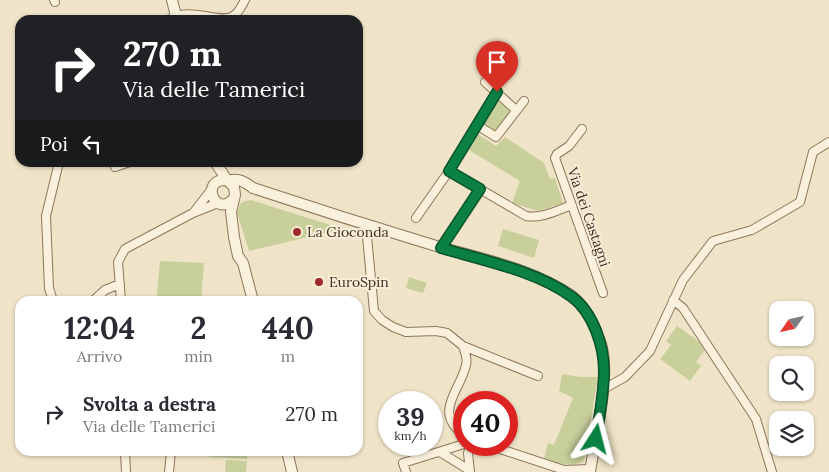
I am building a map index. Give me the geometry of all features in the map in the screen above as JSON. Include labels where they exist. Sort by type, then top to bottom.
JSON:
[{"type":"street","points":[[172,0],[174,15]]},
{"type":"street","points":[[236,15],[245,0]]},
{"type":"street","points":[[485,82],[516,110]]},
{"type":"street","points":[[416,218],[449,171],[497,92]]},
{"type":"street","points":[[477,125],[496,137],[524,101]]},
{"type":"street","name":"Via dei Castagni","points":[[582,129],[569,146],[557,154],[555,158],[603,293]]},
{"type":"street","points":[[602,390],[626,377],[650,351],[683,280],[713,241],[752,230],[800,202],[813,152],[829,142]]},
{"type":"street","points":[[51,296],[49,288],[46,216],[58,167]]},
{"type":"street","points":[[214,167],[212,196],[219,203],[234,237]]},
{"type":"street","points":[[217,167],[227,181],[234,187],[231,212],[234,237],[238,256],[243,263],[252,296]]},
{"type":"street","points":[[449,171],[520,214],[531,218],[572,204]]},
{"type":"street","points":[[194,213],[219,181],[236,179],[253,188],[366,226],[532,275],[573,297],[590,317],[601,346],[604,371],[590,470],[565,471],[518,455]]},
{"type":"street","points":[[121,296],[118,262],[125,249],[194,213],[219,203],[227,203],[242,190],[253,188]]},
{"type":"street","points":[[441,248],[480,189]]},
{"type":"street","points":[[366,226],[374,311],[382,320],[406,332],[436,331],[447,333],[463,346],[538,376]]},
{"type":"street","points":[[238,256],[236,259],[247,296]]},
{"type":"street","points":[[99,296],[105,290],[120,284]]},
{"type":"street","points":[[673,300],[683,308],[756,419],[772,472]]},
{"type":"street","points":[[455,391],[466,365],[463,346]]},
{"type":"street","points":[[453,394],[449,412],[453,425]]},
{"type":"street","points":[[443,454],[469,471]]},
{"type":"street","points":[[125,456],[126,472]]},
{"type":"street","points":[[169,472],[171,456]]},
{"type":"street","points":[[288,456],[292,472]]},
{"type":"street","points":[[292,456],[296,472]]},
{"type":"street","points":[[406,472],[403,463],[427,456]]},
{"type":"street","points":[[468,456],[469,471]]},
{"type":"green space","points":[[496,98],[513,111],[495,134],[480,124]]},
{"type":"green space","points":[[478,134],[496,146],[505,137],[544,163],[550,179],[555,178],[563,203],[538,211],[512,203],[520,181],[469,150]]},
{"type":"green space","points":[[251,200],[343,229],[249,251],[237,213],[240,204]]},
{"type":"green space","points":[[503,229],[539,240],[534,258],[498,246]]},
{"type":"green space","points":[[160,261],[204,263],[201,296],[157,296]]},
{"type":"green space","points":[[409,277],[427,283],[423,293],[406,288]]},
{"type":"green space","points":[[677,326],[707,347],[696,362],[701,366],[690,381],[660,359],[671,345],[666,341]]},
{"type":"green space","points":[[562,374],[598,377],[583,462],[568,465],[544,458],[548,443],[554,445],[573,398],[559,391]]},
{"type":"green space","points":[[209,456],[247,456],[247,459]]},
{"type":"green space","points":[[226,460],[247,461],[246,472],[225,472]]},
{"type":"place","name":"La Gioconda","points":[[297,232]]},
{"type":"place","name":"EuroSpin","points":[[319,282]]},
{"type":"route","points":[[497,92],[449,171],[480,189],[441,248],[532,275],[573,297],[590,317],[601,346],[604,371],[596,439]]}]
